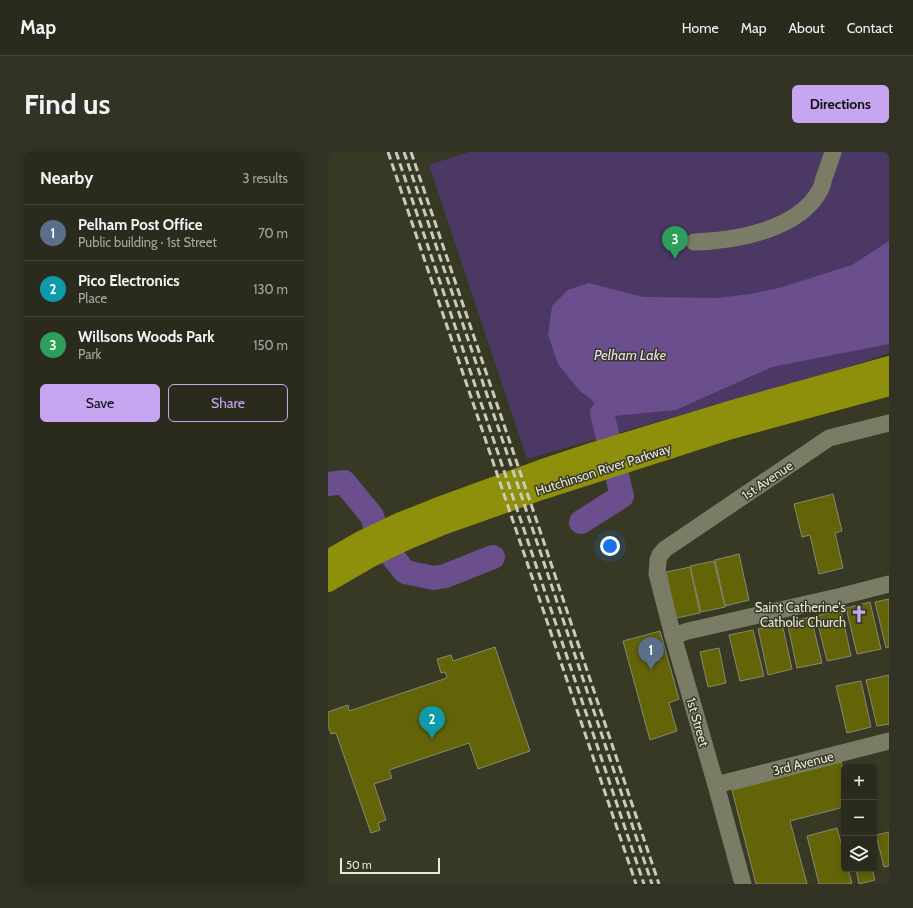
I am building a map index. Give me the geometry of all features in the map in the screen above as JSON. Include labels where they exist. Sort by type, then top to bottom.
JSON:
[{"type":"highway","name":"Hutchinson River Parkway","points":[[639,449],[736,410],[889,367]]},
{"type":"highway","name":"Hutchinson River Parkway","points":[[328,561],[351,557],[404,531],[440,525],[489,507],[593,463],[639,449],[728,429],[889,384]]},
{"type":"highway","name":"Hutchinson River Parkway","points":[[328,580],[351,557]]},
{"type":"street","points":[[694,242],[714,242],[747,236],[774,227],[791,219],[810,205],[820,190],[833,152]]},
{"type":"street","name":"1st Avenue","points":[[658,560],[665,549],[829,438],[889,423]]},
{"type":"street","name":"1st Street","points":[[658,560],[657,574],[673,636],[743,884]]},
{"type":"street","points":[[673,636],[688,631],[889,584]]},
{"type":"street","name":"3rd Avenue","points":[[716,785],[889,741]]},
{"type":"shaded area","points":[[469,152],[889,152],[889,353],[851,366],[527,459],[429,165]]},
{"type":"water","name":"Pelham Lake","points":[[889,241],[889,344],[772,367],[676,410],[614,416],[602,413],[590,398],[582,393],[558,364],[548,335],[552,306],[568,290],[589,283],[643,297],[717,298],[750,294],[779,288],[852,265]]},
{"type":"building","points":[[833,494],[842,531],[835,533],[843,568],[819,574],[810,535],[802,537],[794,504]]},
{"type":"building","points":[[739,554],[749,600],[725,606],[715,560]]},
{"type":"building","points":[[714,561],[725,607],[701,612],[690,566]]},
{"type":"building","points":[[690,567],[700,613],[676,618],[666,572]]},
{"type":"building","points":[[889,599],[889,647],[886,648],[875,602]]},
{"type":"building","points":[[870,602],[881,649],[857,654],[846,608]]},
{"type":"building","points":[[841,610],[851,656],[827,661],[816,616]]},
{"type":"building","points":[[811,617],[822,663],[797,668],[787,622]]},
{"type":"building","points":[[782,623],[792,669],[768,675],[758,629]]},
{"type":"building","points":[[753,630],[764,676],[740,681],[729,635]]},
{"type":"building","points":[[660,631],[679,699],[669,703],[677,731],[650,740],[623,641]]},
{"type":"building","points":[[495,647],[530,751],[478,769],[469,743],[389,770],[392,778],[374,784],[386,820],[378,823],[380,830],[371,833],[336,733],[331,734],[328,726],[328,712],[348,705],[349,711],[447,678],[445,672],[441,673],[437,659],[451,655],[453,661]]},
{"type":"building","points":[[719,648],[726,683],[708,687],[700,652]]},
{"type":"building","points":[[889,675],[889,724],[877,726],[866,680]]},
{"type":"building","points":[[861,681],[871,727],[847,733],[836,686]]},
{"type":"building","points":[[841,762],[841,808],[790,821],[807,884],[756,884],[732,790]]},
{"type":"building","points":[[837,828],[841,843],[841,872],[849,872],[852,883],[819,884],[807,836]]},
{"type":"building","points":[[889,832],[889,866],[884,867],[877,835]]},
{"type":"building","points":[[857,872],[873,872],[875,880],[859,884]]},
{"type":"waterway","points":[[581,522],[622,496],[602,413]]},
{"type":"waterway","points":[[328,484],[344,482],[372,516],[380,541],[405,572],[434,578],[445,576],[493,557]]},
{"type":"railway","points":[[388,152],[636,884]]},
{"type":"railway","points":[[396,152],[644,884]]},
{"type":"railway","points":[[404,152],[652,884]]},
{"type":"railway","points":[[411,152],[659,884]]},
{"type":"place","name":"Willsons Woods Park","points":[[675,259]]},
{"type":"place","name":"Saint Catherine's Catholic Church","points":[[859,614]]},
{"type":"place","name":"Pelham Post Office","points":[[651,670]]},
{"type":"place","name":"Pico Electronics","points":[[432,739]]}]
